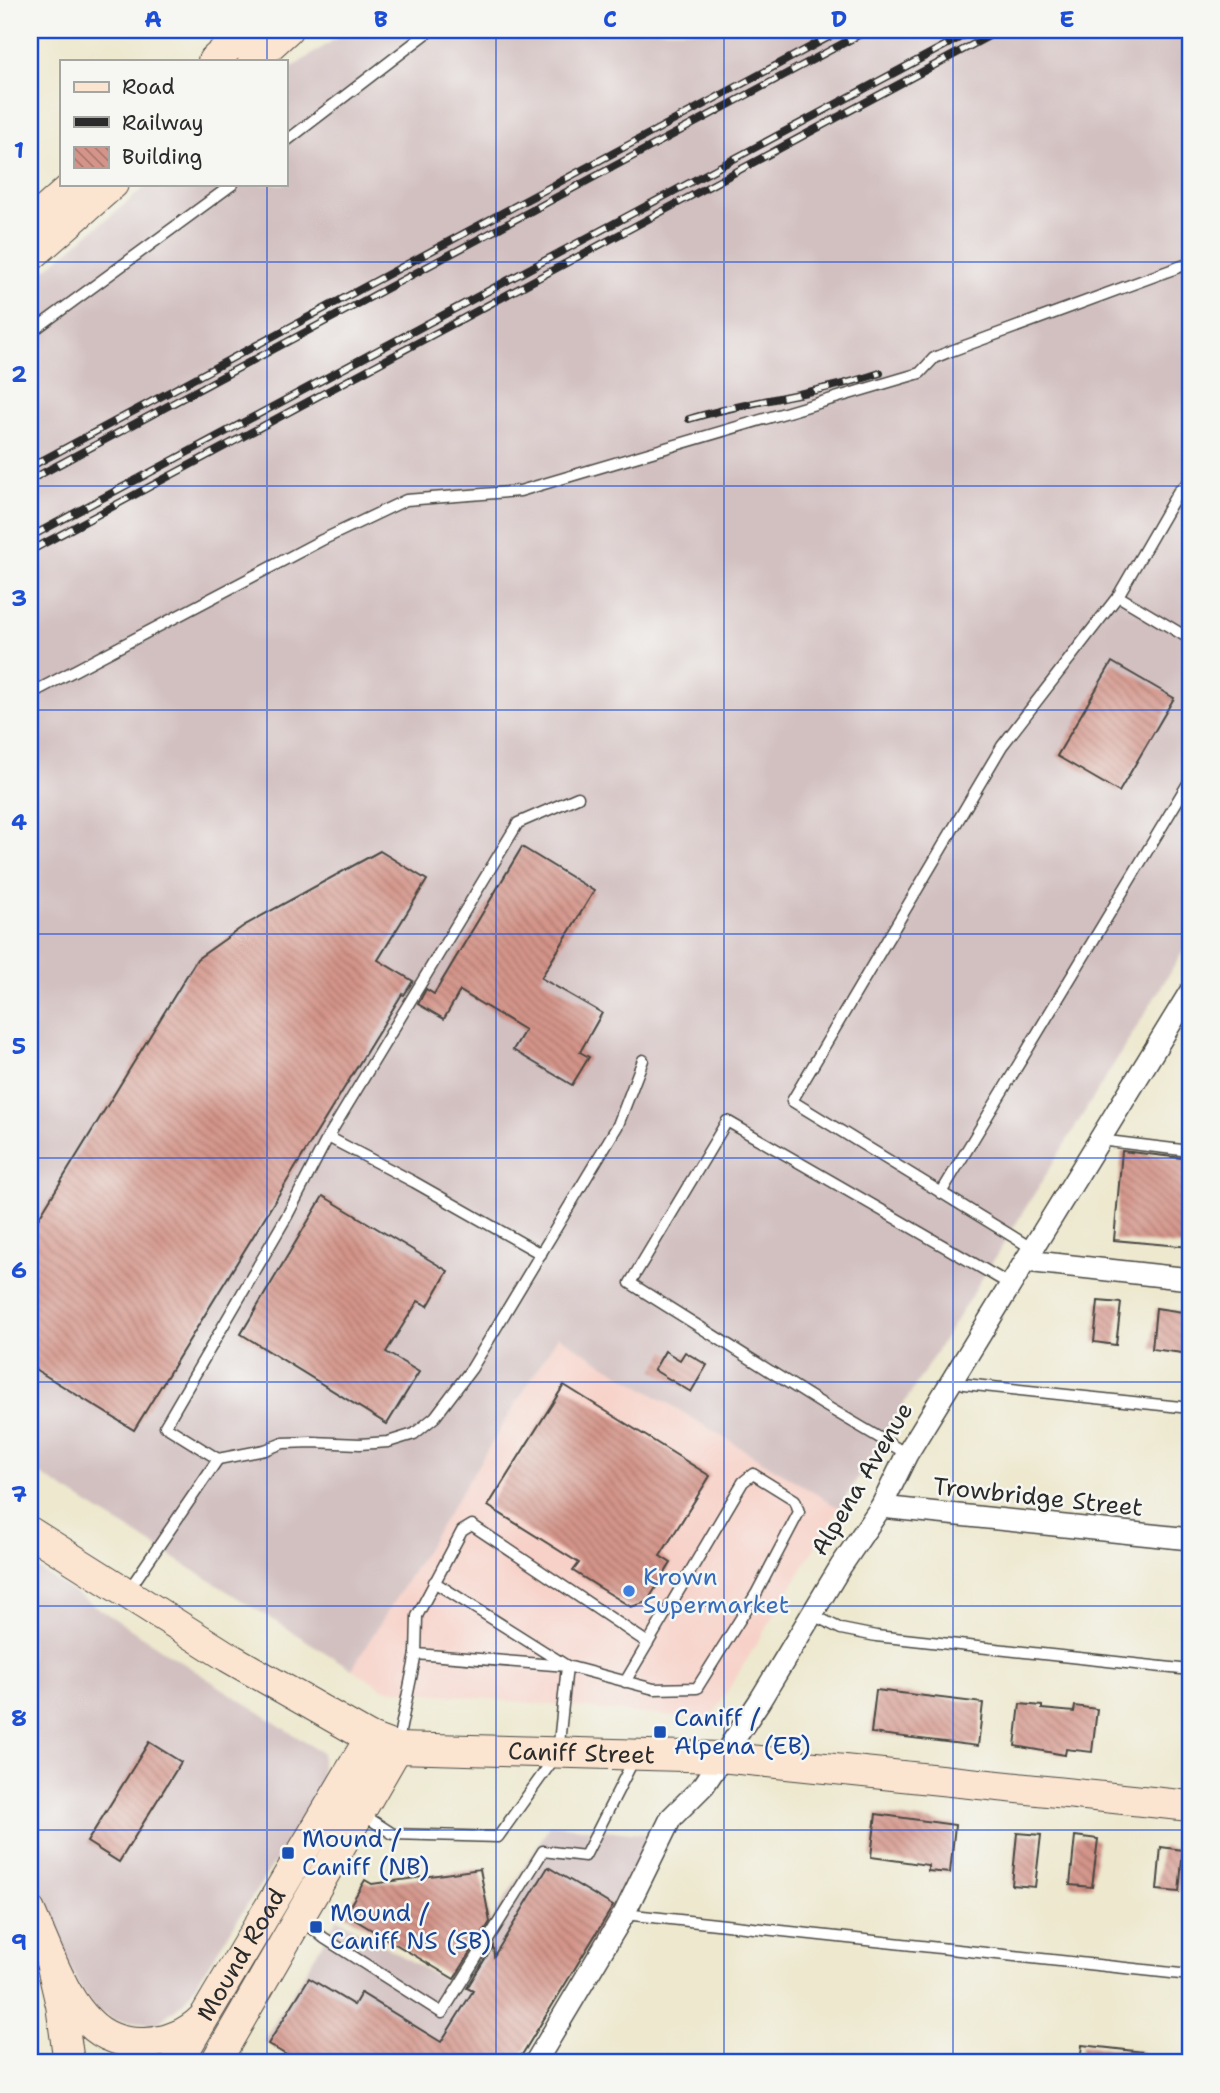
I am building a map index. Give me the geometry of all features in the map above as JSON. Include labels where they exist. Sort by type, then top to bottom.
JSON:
[{"type":"street","points":[[214,60],[248,30]]},
{"type":"street","points":[[254,60],[287,30]]},
{"type":"street","points":[[30,224],[73,186]]},
{"type":"street","points":[[30,257],[111,186]]},
{"type":"street","name":"Alpena Avenue","points":[[535,2063],[624,1914],[671,1818],[704,1784],[759,1702],[841,1566],[881,1507],[907,1454],[1099,1140],[1182,1020],[1190,992]]},
{"type":"street","points":[[1030,1255],[1190,1279]]},
{"type":"street","name":"Trowbridge Street","points":[[881,1507],[1190,1539]]},
{"type":"street","name":"Caniff Street","points":[[30,1532],[228,1657],[370,1738],[397,1748],[720,1757],[1190,1805]]},
{"type":"street","name":"Mound Road","points":[[177,2063],[370,1738]]},
{"type":"street","name":"Mound Road","points":[[215,2063],[397,1748]]},
{"type":"street","points":[[30,1911],[64,1987],[89,2022],[99,2030],[119,2039],[145,2043],[170,2039],[194,2027],[209,2012]]},
{"type":"street","points":[[50,1958],[61,2006],[69,2063]]},
{"type":"lane","points":[[287,140],[431,30]]},
{"type":"lane","points":[[30,333],[230,186]]},
{"type":"lane","points":[[30,694],[322,540],[406,500],[520,491],[920,373],[934,358],[951,351],[1190,262]]},
{"type":"lane","points":[[1030,1255],[941,1193],[792,1101],[1002,746],[1118,596],[1178,492],[1190,481]]},
{"type":"lane","points":[[1118,596],[1190,639]]},
{"type":"lane","points":[[941,1193],[1190,780]]},
{"type":"lane","points":[[578,797],[518,823],[328,1137],[287,1216],[165,1426],[218,1459],[265,1450],[283,1443],[360,1444],[388,1442],[414,1434],[435,1417],[472,1368],[618,1125],[643,1060]]},
{"type":"lane","points":[[907,1454],[630,1283],[700,1164],[727,1121],[1011,1285]]},
{"type":"lane","points":[[328,1137],[541,1254]]},
{"type":"lane","points":[[1099,1140],[1190,1151]]},
{"type":"lane","points":[[954,1378],[964,1384],[1190,1408]]},
{"type":"lane","points":[[127,1593],[218,1459]]},
{"type":"lane","points":[[416,1654],[566,1666],[625,1682],[654,1689],[697,1688],[756,1594],[793,1524],[799,1512],[795,1500],[753,1474],[743,1482],[625,1682]]},
{"type":"lane","points":[[397,1748],[416,1654],[417,1616],[462,1531],[472,1525],[648,1643]]},
{"type":"lane","points":[[434,1583],[566,1666]]},
{"type":"lane","points":[[813,1615],[841,1629],[876,1636],[1190,1670]]},
{"type":"lane","points":[[360,1812],[393,1834],[498,1838],[558,1753],[566,1666]]},
{"type":"lane","points":[[299,1917],[324,1938],[442,2013],[543,1851],[584,1856],[636,1755]]},
{"type":"lane","points":[[624,1914],[1190,1975]]},
{"type":"shaded area","points":[[349,30],[1190,30],[1190,940],[839,1508],[558,1336],[352,1669],[30,1468],[30,282],[147,186],[287,186],[287,71]]},
{"type":"shaded area","points":[[558,1336],[839,1508],[710,1720],[385,1689],[352,1669]]},
{"type":"shaded area","points":[[30,1564],[322,1753],[321,1790],[185,2001],[155,2025],[113,2020],[94,2008],[77,1983],[30,1866]]},
{"type":"shaded area","points":[[550,1825],[653,1835],[516,2063],[300,2063],[264,2041],[337,1918],[452,1985]]},
{"type":"building","points":[[1112,662],[1174,698],[1119,792],[1057,756]]},
{"type":"building","points":[[522,847],[594,891],[541,978],[602,1013],[580,1052],[589,1057],[572,1085],[513,1050],[525,1030],[460,991],[444,1019],[418,1004],[426,989],[434,994]]},
{"type":"building","points":[[380,851],[427,880],[378,960],[413,981],[404,995],[402,994],[134,1430],[30,1366],[30,1232],[197,959],[245,925]]},
{"type":"building","points":[[1122,1151],[1190,1159],[1190,1247],[1114,1240]]},
{"type":"building","points":[[323,1196],[448,1271],[428,1306],[418,1301],[386,1352],[419,1372],[387,1424],[241,1334]]},
{"type":"building","points":[[1098,1301],[1121,1303],[1116,1345],[1094,1342]]},
{"type":"building","points":[[1156,1308],[1190,1313],[1190,1354],[1152,1349]]},
{"type":"building","points":[[665,1351],[680,1360],[685,1352],[707,1365],[691,1392],[654,1370]]},
{"type":"building","points":[[564,1385],[710,1476],[660,1556],[671,1563],[647,1602],[631,1607],[573,1571],[579,1563],[488,1506]]},
{"type":"building","points":[[876,1690],[983,1703],[978,1746],[871,1733]]},
{"type":"building","points":[[1020,1704],[1074,1712],[1075,1706],[1097,1709],[1092,1752],[1066,1749],[1065,1755],[1015,1746]]},
{"type":"building","points":[[149,1742],[181,1762],[119,1862],[87,1842]]},
{"type":"building","points":[[876,1814],[955,1825],[950,1873],[928,1871],[928,1865],[871,1857]]},
{"type":"building","points":[[1017,1833],[1041,1835],[1035,1887],[1012,1885]]},
{"type":"building","points":[[1075,1836],[1098,1839],[1092,1887],[1070,1885]]},
{"type":"building","points":[[1161,1847],[1183,1850],[1179,1892],[1157,1890]]},
{"type":"building","points":[[548,1867],[613,1906],[517,2063],[300,2063],[268,2044],[309,1978],[354,2005],[361,1993],[441,2042],[473,1991],[467,1988],[493,1946],[494,1956]]},
{"type":"building","points":[[480,1869],[490,1922],[454,1979],[345,1914],[365,1880],[372,1884]]},
{"type":"building","points":[[1082,2045],[1143,2052],[1142,2063],[1080,2063]]},
{"type":"railway","points":[[30,467],[842,30]]},
{"type":"railway","points":[[30,480],[868,30]]},
{"type":"railway","points":[[30,537],[974,30]]},
{"type":"railway","points":[[30,551],[1000,30]]},
{"type":"railway","points":[[689,419],[880,373]]},
{"type":"place","name":"Krown Supermarket","points":[[629,1591]]},
{"type":"place","name":"Caniff / Alpena (EB)","points":[[660,1732]]},
{"type":"place","name":"Mound / Caniff (NB)","points":[[288,1853]]},
{"type":"place","name":"Mound / Caniff NS (SB)","points":[[316,1927]]}]
